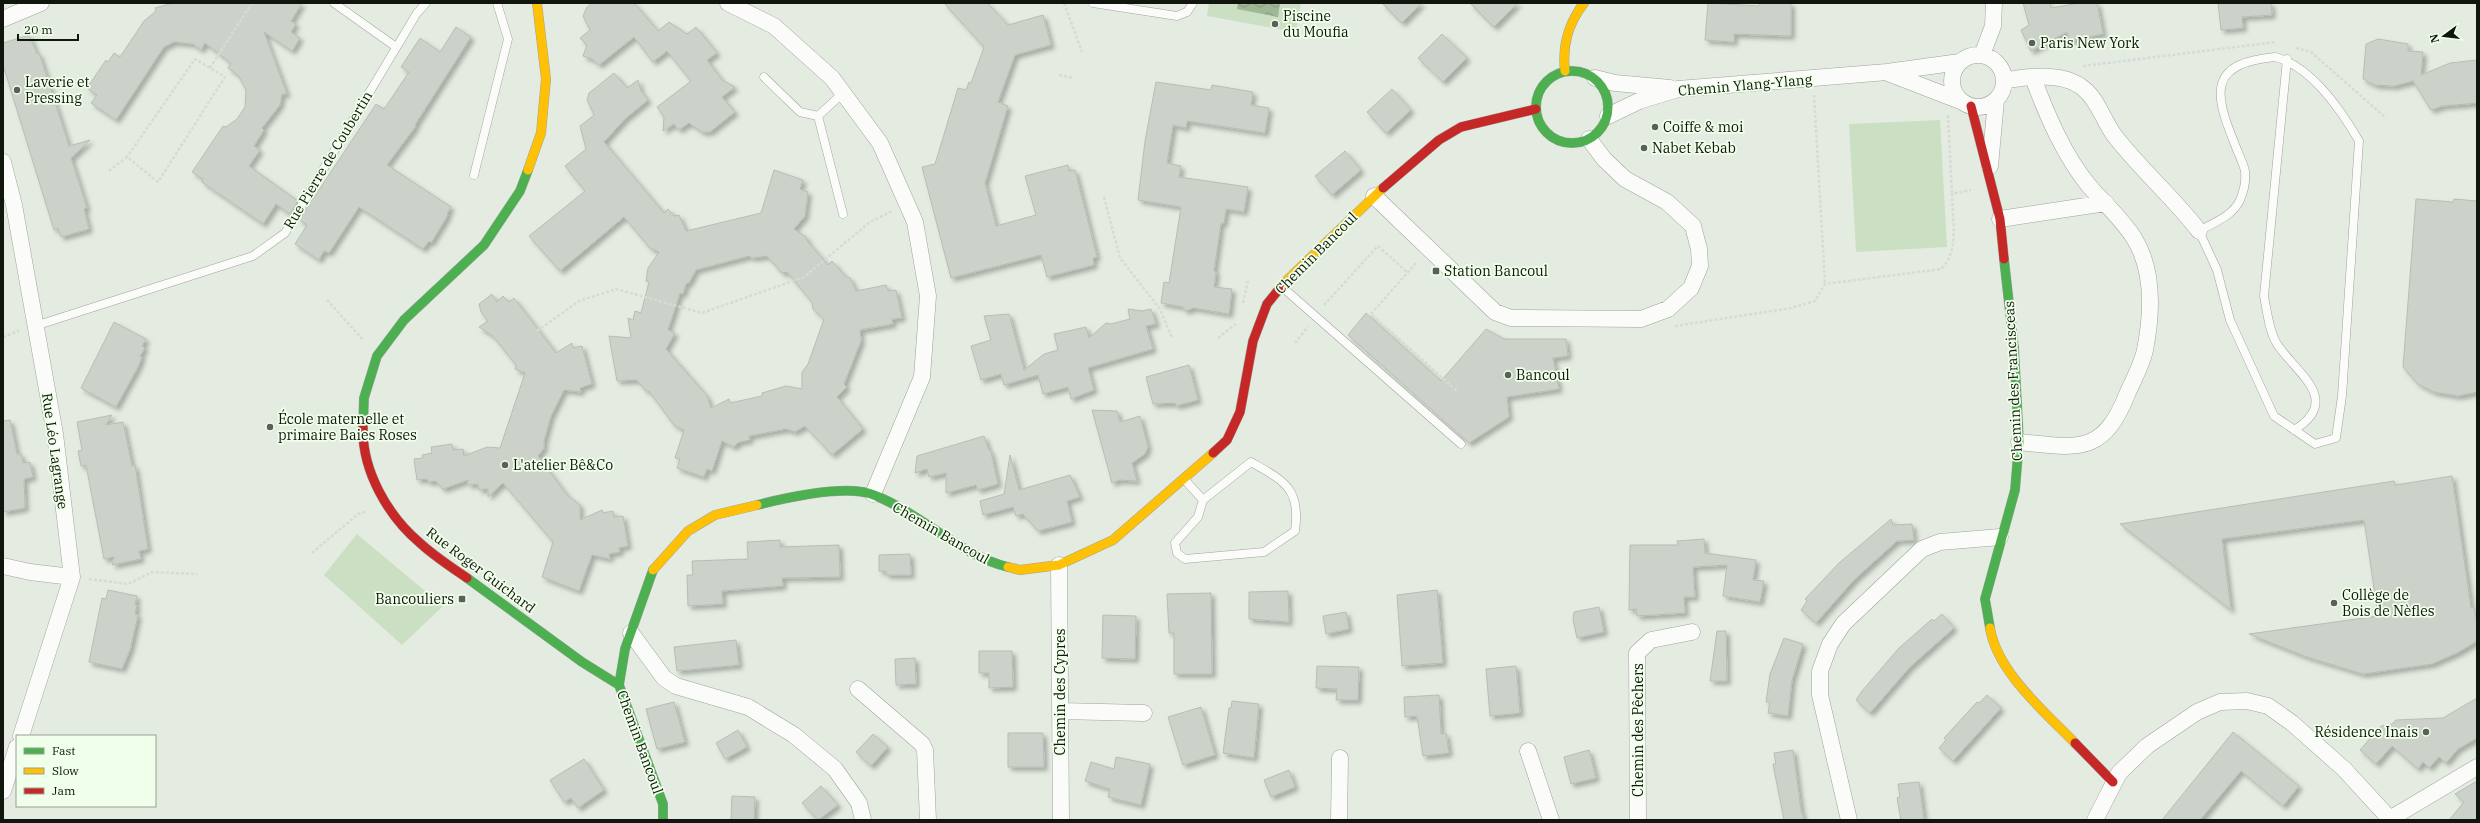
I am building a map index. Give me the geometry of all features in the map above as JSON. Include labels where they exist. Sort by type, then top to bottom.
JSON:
[{"type":"main road","name":"Rue Roger Guichard","points":[[537,3],[546,79],[541,132],[520,191],[484,245],[404,320],[378,356],[364,398],[363,436],[372,475],[386,505],[419,543],[570,653],[619,685]]},
{"type":"main road","points":[[1565,71],[1563,55],[1566,34],[1575,14],[1584,3]]},
{"type":"main road","points":[[1565,71],[1586,73],[1595,78],[1607,95],[1608,116],[1597,133],[1589,139],[1569,143],[1551,136],[1538,120],[1536,109],[1537,99],[1544,85],[1555,74],[1565,71]]},
{"type":"main road","name":"Chemin des Francisceas","points":[[1967,104],[1989,172],[2000,219],[2014,348],[2019,442],[2015,490],[2000,537],[1985,599],[1991,634],[2003,663],[2044,712],[2113,782]]},
{"type":"main road","name":"Chemin Bancoul","points":[[663,820],[663,804],[645,760],[619,685],[625,649],[653,570],[688,531],[715,515],[781,499],[838,491],[873,494],[904,510],[987,562],[1020,570],[1059,565],[1113,540],[1227,440],[1240,412],[1253,341],[1267,304],[1281,286],[1423,151],[1461,128],[1536,109]]},
{"type":"street","points":[[3,19],[41,3]]},
{"type":"street","points":[[728,3],[774,26],[832,78],[880,143],[915,222],[928,296],[922,377],[873,494]]},
{"type":"street","points":[[1982,55],[1993,26],[1994,3]]},
{"type":"street","points":[[1971,55],[1982,55],[1994,60],[2001,69],[2004,81],[2002,91],[1996,100],[1984,106],[1967,104],[1955,93],[1952,81],[1955,70],[1960,62],[1971,55]]},
{"type":"street","name":"Chemin Ylang-Ylang","points":[[1608,116],[1638,101],[1678,89],[1887,72],[1960,62]]},
{"type":"street","name":"Chemin Ylang-Ylang","points":[[1887,72],[1967,104]]},
{"type":"street","points":[[1595,78],[1615,83],[1678,89]]},
{"type":"street","points":[[2004,81],[2033,78],[2063,78],[2084,88],[2095,102],[2114,134],[2199,231]]},
{"type":"street","points":[[2019,442],[2068,447],[2087,445],[2102,434],[2120,414],[2145,351],[2149,310],[2149,276],[2135,238],[2106,203],[2090,187],[2065,150],[2046,114],[2033,78]]},
{"type":"street","name":"Chemin des Francisceas","points":[[1989,172],[1996,100]]},
{"type":"street","points":[[1374,196],[1495,312],[1511,318],[1641,319],[1668,308],[1691,288],[1700,266],[1699,249],[1693,226],[1667,202],[1625,178],[1604,159],[1589,139]]},
{"type":"street","name":"Rue Léo Lagrange","points":[[3,162],[14,205],[55,434],[72,577],[21,735]]},
{"type":"street","points":[[2000,219],[2106,203]]},
{"type":"street","points":[[1849,820],[1820,695],[1820,670],[1830,644],[1843,624],[1922,549],[1940,542],[2000,537]]},
{"type":"street","name":"Chemin des Cypres","points":[[1059,565],[1061,820]]},
{"type":"street","points":[[3,566],[30,572],[72,577]]},
{"type":"street","name":"Chemin des Pêchers","points":[[1638,820],[1637,653],[1651,640],[1692,632]]},
{"type":"street","points":[[631,633],[664,678],[676,686],[748,706],[771,720],[809,748],[835,769],[849,786],[859,803],[863,820]]},
{"type":"street","points":[[858,689],[922,744],[925,750],[928,820]]},
{"type":"street","points":[[2095,820],[2119,772],[2147,746],[2197,712],[2220,702],[2247,701],[2268,706],[2292,723],[2344,769],[2388,819],[2477,767]]},
{"type":"street","points":[[1060,711],[1144,713]]},
{"type":"street","points":[[3,790],[16,750]]},
{"type":"street","points":[[1528,751],[1551,820]]},
{"type":"street","points":[[1340,758],[1340,820]]},
{"type":"lane","points":[[334,3],[396,46]]},
{"type":"lane","name":"Rue Pierre de Coubertin","points":[[35,326],[253,256],[272,244],[284,233],[396,46],[417,13],[426,3]]},
{"type":"lane","points":[[474,175],[508,39],[496,3]]},
{"type":"lane","points":[[1093,3],[1177,16],[1187,12],[1193,3]]},
{"type":"lane","points":[[2275,56],[2287,60],[2324,90],[2342,113],[2359,141],[2342,396],[2336,438],[2315,444],[2274,416],[2230,320],[2217,270],[2199,231],[2232,211],[2245,187],[2245,170],[2222,112],[2220,94],[2223,79],[2238,65],[2256,58],[2275,56]]},
{"type":"lane","points":[[2287,60],[2264,296],[2269,320],[2277,343],[2300,369],[2315,392],[2315,408],[2308,422],[2294,430]]},
{"type":"lane","points":[[764,77],[800,112],[818,116]]},
{"type":"lane","points":[[818,116],[843,93]]},
{"type":"lane","points":[[818,116],[843,214]]},
{"type":"lane","points":[[1281,286],[1460,444]]},
{"type":"lane","points":[[1251,462],[1282,480],[1292,494],[1297,515],[1295,531],[1264,552],[1185,559],[1177,553],[1175,543],[1198,517],[1203,500],[1251,462]]},
{"type":"lane","points":[[1183,479],[1203,500]]},
{"type":"path","points":[[210,68],[252,3]]},
{"type":"path","points":[[1064,3],[1082,52]]},
{"type":"path","points":[[2080,66],[2274,41],[2281,43]]},
{"type":"path","points":[[2289,45],[2311,52],[2386,118]]},
{"type":"path","points":[[109,171],[127,157],[195,59],[225,77],[158,182],[127,157]]},
{"type":"path","points":[[1059,75],[1074,78]]},
{"type":"path","points":[[1813,79],[1825,284]]},
{"type":"path","points":[[1947,96],[1952,194]]},
{"type":"path","points":[[1104,198],[1120,258],[1160,309],[1172,338]]},
{"type":"path","points":[[537,331],[579,301],[616,290],[702,313],[804,277],[870,222]]},
{"type":"path","points":[[1295,343],[1378,246],[1407,272]]},
{"type":"path","points":[[1242,308],[1248,281]]},
{"type":"path","points":[[327,300],[378,356]]},
{"type":"path","points":[[1218,338],[1239,321]]},
{"type":"path","points":[[312,553],[358,514],[386,505]]},
{"type":"path","points":[[72,577],[128,584],[152,572],[197,574]]},
{"type":"shaded area","name":"Piscine du Moufia","points":[[1209,3],[1301,3],[1296,32],[1207,16]]},
{"type":"shaded area","points":[[1940,120],[1947,247],[1856,252],[1849,124]]},
{"type":"shaded area","points":[[357,534],[443,606],[402,645],[324,575]]},
{"type":"water","points":[[1238,3],[1280,3],[1278,17],[1237,9]]},
{"type":"building","points":[[173,3],[302,3],[291,21],[296,24],[291,32],[300,38],[292,51],[264,32],[287,94],[282,94],[280,105],[262,128],[264,130],[254,146],[260,150],[249,166],[298,201],[290,214],[276,204],[263,224],[202,182],[203,179],[192,172],[223,126],[226,127],[237,119],[245,107],[246,90],[238,75],[228,68],[231,63],[205,43],[201,50],[193,44],[174,42],[164,47],[116,120],[91,103],[97,95],[87,88],[106,60],[108,62],[114,53],[120,57],[144,21],[156,11],[155,8]]},
{"type":"building","points":[[592,3],[634,3],[658,31],[669,22],[687,34],[696,27],[717,53],[707,60],[722,80],[735,87],[722,97],[735,112],[710,132],[702,132],[689,123],[679,130],[674,124],[663,131],[664,117],[657,107],[691,81],[667,51],[653,62],[634,37],[599,65],[592,59],[583,56],[587,45],[580,38],[590,30],[583,16],[587,7]]},
{"type":"building","points":[[944,3],[987,3],[1008,25],[1043,15],[1051,45],[1015,55],[998,102],[1008,106],[985,183],[996,226],[1036,215],[1025,176],[1068,165],[1069,171],[1075,170],[1097,257],[1093,258],[1094,265],[1047,277],[1041,255],[951,278],[922,167],[935,164],[958,88],[966,90],[969,82],[971,83],[984,47]]},
{"type":"building","points":[[1382,3],[1422,3],[1402,23]]},
{"type":"building","points":[[1470,3],[1518,3],[1494,27]]},
{"type":"building","points":[[1708,3],[1759,6],[1759,3],[1791,3],[1791,36],[1734,34],[1734,42],[1705,40]]},
{"type":"building","points":[[2023,3],[2050,3],[2051,8],[2079,3],[2097,3],[2103,34],[2069,41],[2067,32],[2031,51],[2021,30],[2029,25]]},
{"type":"building","points":[[2218,3],[2271,3],[2272,15],[2242,17],[2243,28],[2221,30]]},
{"type":"building","points":[[456,27],[471,37],[415,125],[416,126],[387,165],[451,207],[447,214],[448,215],[431,243],[429,241],[423,249],[359,207],[329,253],[324,251],[319,260],[295,244],[307,225],[299,220],[376,104],[384,109],[409,72],[401,67],[420,38],[440,52]]},
{"type":"building","points":[[1442,34],[1467,58],[1443,82],[1418,58]]},
{"type":"building","points":[[29,35],[37,54],[39,53],[69,146],[90,140],[71,158],[87,208],[84,209],[89,229],[61,237],[58,228],[54,230],[3,65],[3,43]]},
{"type":"building","points":[[2378,39],[2408,44],[2408,51],[2423,52],[2421,75],[2450,63],[2477,60],[2477,103],[2442,106],[2431,110],[2413,81],[2394,86],[2375,85],[2363,79],[2366,44]]},
{"type":"building","points":[[614,73],[627,88],[638,80],[641,91],[648,100],[625,119],[604,142],[664,213],[668,209],[674,216],[679,215],[686,231],[761,213],[774,170],[803,180],[800,189],[808,192],[805,216],[794,229],[806,237],[808,242],[828,265],[832,261],[845,276],[850,278],[856,291],[886,285],[888,291],[896,290],[902,318],[892,319],[893,324],[860,330],[861,341],[844,384],[847,387],[837,397],[863,429],[832,455],[805,426],[795,432],[786,429],[749,436],[750,440],[739,442],[734,447],[722,441],[712,471],[707,469],[704,477],[677,468],[680,459],[675,458],[684,430],[674,425],[649,391],[646,391],[637,380],[617,381],[609,336],[631,338],[628,318],[633,320],[635,311],[641,313],[649,282],[646,281],[648,268],[659,252],[650,248],[624,217],[560,271],[529,236],[585,191],[565,166],[586,149],[580,126],[594,115],[587,100],[589,93]],"holes":[[[749,256],[752,258],[767,256],[782,273],[787,272],[812,302],[813,309],[824,319],[808,364],[802,372],[802,389],[786,386],[762,393],[762,396],[730,403],[729,399],[711,408],[707,396],[666,349],[675,333],[668,330],[680,293],[683,294],[686,284],[689,283],[696,270]]]},
{"type":"building","points":[[1156,82],[1211,90],[1212,85],[1253,92],[1251,105],[1269,108],[1265,133],[1187,121],[1186,128],[1173,125],[1167,163],[1181,166],[1179,177],[1248,187],[1244,212],[1226,209],[1224,223],[1221,223],[1214,271],[1216,272],[1214,287],[1232,289],[1229,314],[1194,308],[1185,311],[1183,307],[1161,303],[1164,282],[1169,283],[1181,207],[1138,200],[1145,141]]},
{"type":"building","points":[[1392,89],[1411,110],[1386,133],[1367,112]]},
{"type":"building","points":[[1345,151],[1361,170],[1332,195],[1315,176]]},
{"type":"building","points":[[2416,199],[2453,202],[2454,199],[2477,201],[2477,392],[2458,396],[2434,392],[2418,384],[2403,367]]},
{"type":"building","points":[[492,294],[497,302],[503,296],[509,302],[514,298],[556,353],[572,343],[573,348],[582,346],[592,384],[580,388],[581,392],[564,390],[551,416],[544,441],[544,448],[538,456],[567,495],[580,505],[580,520],[602,510],[603,513],[613,511],[614,517],[623,516],[628,546],[619,548],[620,552],[609,554],[610,559],[592,555],[579,591],[542,577],[553,542],[503,483],[488,497],[488,489],[479,490],[478,484],[468,485],[468,480],[443,489],[436,481],[428,482],[427,479],[417,480],[414,459],[423,458],[422,455],[432,453],[431,447],[452,444],[453,450],[463,449],[464,456],[487,447],[500,448],[525,373],[515,369],[516,365],[493,336],[479,327],[488,321],[481,312],[479,304]]},
{"type":"building","points":[[1128,309],[1142,311],[1151,309],[1156,324],[1146,326],[1153,349],[1088,368],[1094,390],[1071,399],[1068,387],[1043,394],[1038,375],[1004,385],[1001,374],[981,380],[971,346],[991,340],[984,316],[1009,314],[1024,370],[1044,354],[1058,350],[1054,334],[1086,327],[1089,338],[1106,323],[1111,324],[1130,319]]},
{"type":"building","name":"Bancoul","points":[[1366,313],[1441,381],[1486,329],[1504,339],[1566,339],[1568,356],[1553,358],[1559,389],[1507,397],[1509,417],[1469,443],[1348,335]]},
{"type":"building","points":[[114,322],[146,339],[142,346],[145,348],[140,356],[142,357],[138,367],[116,407],[81,388]]},
{"type":"building","points":[[1189,365],[1198,400],[1176,406],[1175,403],[1153,404],[1146,377]]},
{"type":"building","points":[[1092,410],[1117,411],[1120,422],[1140,416],[1148,447],[1145,454],[1132,463],[1137,481],[1119,480],[1112,483]]},
{"type":"building","points":[[112,415],[106,425],[123,422],[132,466],[135,465],[148,549],[139,551],[141,559],[112,565],[114,557],[104,559],[86,465],[81,466],[78,451],[82,450],[77,422]]},
{"type":"building","points":[[10,420],[17,454],[21,454],[23,463],[30,462],[33,477],[24,479],[25,508],[3,512],[3,421]]},
{"type":"building","points":[[984,436],[991,452],[998,484],[978,490],[976,485],[946,493],[946,473],[929,477],[927,469],[915,473],[917,456]]},
{"type":"building","points":[[1010,455],[1019,490],[1070,475],[1080,497],[1067,501],[1072,522],[1038,531],[1023,514],[1016,516],[1013,507],[983,515],[980,501],[1004,494]]},
{"type":"building","points":[[2452,476],[2471,608],[2474,607],[2477,624],[2477,641],[2459,652],[2432,664],[2363,674],[2307,657],[2249,634],[2378,616],[2364,520],[2222,539],[2231,610],[2120,524],[2394,481],[2395,485]]},
{"type":"building","points":[[1891,519],[1893,525],[1912,524],[1914,540],[1897,541],[1854,580],[1816,623],[1801,610],[1807,601],[1805,599],[1839,563]]},
{"type":"building","points":[[1704,539],[1705,553],[1756,560],[1753,580],[1764,581],[1760,602],[1723,596],[1727,565],[1693,567],[1695,597],[1684,597],[1685,613],[1637,616],[1636,609],[1629,610],[1630,545],[1678,545],[1677,541]]},
{"type":"building","points":[[780,540],[780,547],[839,545],[840,577],[782,578],[783,586],[722,591],[723,604],[688,606],[687,575],[693,575],[692,561],[748,559],[747,542]]},
{"type":"building","points":[[910,554],[911,575],[886,575],[886,571],[879,571],[879,555]]},
{"type":"building","points":[[108,590],[137,596],[135,614],[138,615],[130,650],[122,669],[89,662],[102,598],[106,599]]},
{"type":"building","points":[[1437,590],[1443,663],[1402,666],[1397,595]]},
{"type":"building","points":[[1288,591],[1289,622],[1249,619],[1249,592]]},
{"type":"building","points":[[1211,593],[1212,674],[1174,674],[1174,633],[1169,633],[1167,594]]},
{"type":"building","points":[[1599,607],[1604,632],[1577,638],[1573,619],[1574,612]]},
{"type":"building","points":[[1346,612],[1349,629],[1326,634],[1323,616]]},
{"type":"building","points":[[1942,614],[1954,628],[1910,667],[1870,713],[1856,700],[1862,691],[1899,648],[1932,619],[1934,621]]},
{"type":"building","points":[[1103,615],[1136,616],[1135,659],[1102,658]]},
{"type":"building","points":[[1717,631],[1726,631],[1727,681],[1710,681]]},
{"type":"building","points":[[1784,638],[1803,644],[1792,680],[1788,716],[1768,713],[1770,702],[1766,702],[1770,674]]},
{"type":"building","points":[[736,640],[739,665],[677,671],[674,647]]},
{"type":"building","points":[[979,651],[1012,651],[1013,687],[989,688],[989,673],[979,673]]},
{"type":"building","points":[[915,658],[916,684],[896,685],[895,659]]},
{"type":"building","points":[[1317,666],[1359,667],[1358,700],[1336,700],[1337,689],[1316,688]]},
{"type":"building","points":[[1516,666],[1520,713],[1490,716],[1486,669]]},
{"type":"building","points":[[1439,695],[1441,734],[1446,733],[1449,753],[1423,756],[1417,716],[1405,717],[1404,697]]},
{"type":"building","points":[[1987,695],[2001,708],[1953,761],[1939,748],[1946,740],[1944,738],[1977,702],[1979,703]]},
{"type":"building","name":"Résidence Inais","points":[[2477,698],[2477,738],[2458,749],[2446,763],[2439,757],[2429,768],[2423,762],[2418,769],[2392,746],[2376,764],[2360,750],[2381,726],[2392,724],[2396,720],[2443,718]]},
{"type":"building","points":[[1232,701],[1259,704],[1254,758],[1223,753],[1229,708],[1231,708]]},
{"type":"building","points":[[674,702],[685,742],[657,749],[646,709]]},
{"type":"building","points":[[1201,707],[1215,755],[1183,765],[1168,717]]},
{"type":"building","points":[[738,730],[747,747],[725,759],[716,743]]},
{"type":"building","points":[[2233,732],[2299,786],[2283,806],[2241,771],[2200,820],[2162,820]]},
{"type":"building","points":[[1008,733],[1043,733],[1044,767],[1008,767]]},
{"type":"building","points":[[873,734],[888,747],[871,766],[856,752]]},
{"type":"building","points":[[1589,750],[1596,778],[1571,784],[1564,757]]},
{"type":"building","points":[[1793,750],[1801,810],[1804,820],[1784,820],[1773,764],[1776,764],[1774,753]]},
{"type":"building","points":[[1116,757],[1150,764],[1141,805],[1108,797],[1110,789],[1085,781],[1091,762],[1114,769]]},
{"type":"building","points":[[584,759],[604,790],[578,808],[571,798],[564,802],[550,780]]},
{"type":"building","points":[[1289,770],[1295,787],[1271,797],[1264,780]]},
{"type":"building","points":[[2477,781],[2477,820],[2449,820],[2464,802],[2455,794]]},
{"type":"building","points":[[1919,782],[1924,820],[1901,820],[1897,798],[1900,797],[1898,784]]},
{"type":"building","points":[[821,786],[838,805],[818,820],[802,803]]},
{"type":"building","points":[[732,796],[755,797],[754,820],[731,820]]},
{"type":"traffic: fast","points":[[1572,71],[1586,74],[1598,81],[1605,93],[1608,107],[1605,121],[1598,133],[1586,140],[1572,143],[1558,140],[1546,133],[1539,121],[1536,107],[1539,93],[1546,81],[1558,74],[1572,71]]},
{"type":"traffic: fast","points":[[363,428],[364,398],[377,356],[404,320],[484,245],[520,191],[528,170]]},
{"type":"traffic: fast","points":[[1990,628],[1985,599],[2015,490],[2019,442],[2014,348],[2004,259]]},
{"type":"traffic: fast","points":[[757,505],[832,491],[862,492],[874,495],[892,503],[973,553],[1008,567]]},
{"type":"traffic: fast","points":[[653,570],[625,649],[619,685],[663,804],[663,820]]},
{"type":"traffic: fast","points":[[467,578],[582,662],[619,685]]},
{"type":"traffic: slow","points":[[528,170],[541,133],[546,79],[537,3]]},
{"type":"traffic: slow","points":[[1565,71],[1564,52],[1567,35],[1578,11],[1584,3]]},
{"type":"traffic: slow","points":[[1284,283],[1383,188]]},
{"type":"traffic: slow","points":[[1008,567],[1020,570],[1059,565],[1113,540],[1213,453]]},
{"type":"traffic: slow","points":[[653,570],[688,531],[715,515],[757,505]]},
{"type":"traffic: slow","points":[[1990,628],[1994,644],[2012,676],[2037,705],[2075,743]]},
{"type":"traffic: jam","points":[[1971,106],[2000,219],[2004,259]]},
{"type":"traffic: jam","points":[[1383,188],[1439,140],[1461,127],[1536,109]]},
{"type":"traffic: jam","points":[[1213,453],[1227,440],[1240,412],[1253,341],[1267,304],[1284,283]]},
{"type":"traffic: jam","points":[[363,428],[364,444],[372,476],[379,492],[397,520],[420,543],[467,578]]},
{"type":"traffic: jam","points":[[2075,743],[2113,782]]},
{"type":"place","name":"Piscine du Moufia","points":[[1275,24]]},
{"type":"place","name":"Paris New York","points":[[2032,43]]},
{"type":"place","name":"Laverie et Pressing","points":[[17,90]]},
{"type":"place","name":"Coiffe & moi","points":[[1655,127]]},
{"type":"place","name":"Nabet Kebab","points":[[1644,148]]},
{"type":"place","name":"Station Bancoul","points":[[1436,271]]},
{"type":"place","name":"Bancoul","points":[[1508,375]]},
{"type":"place","name":"École maternelle et primaire Baies Roses","points":[[270,427]]},
{"type":"place","name":"L'atelier Bê&Co","points":[[505,465]]},
{"type":"place","name":"Bancouliers","points":[[462,599]]},
{"type":"place","name":"Collège de Bois de Nèfles","points":[[2334,603]]},
{"type":"place","name":"Résidence Inais","points":[[2426,732]]}]
